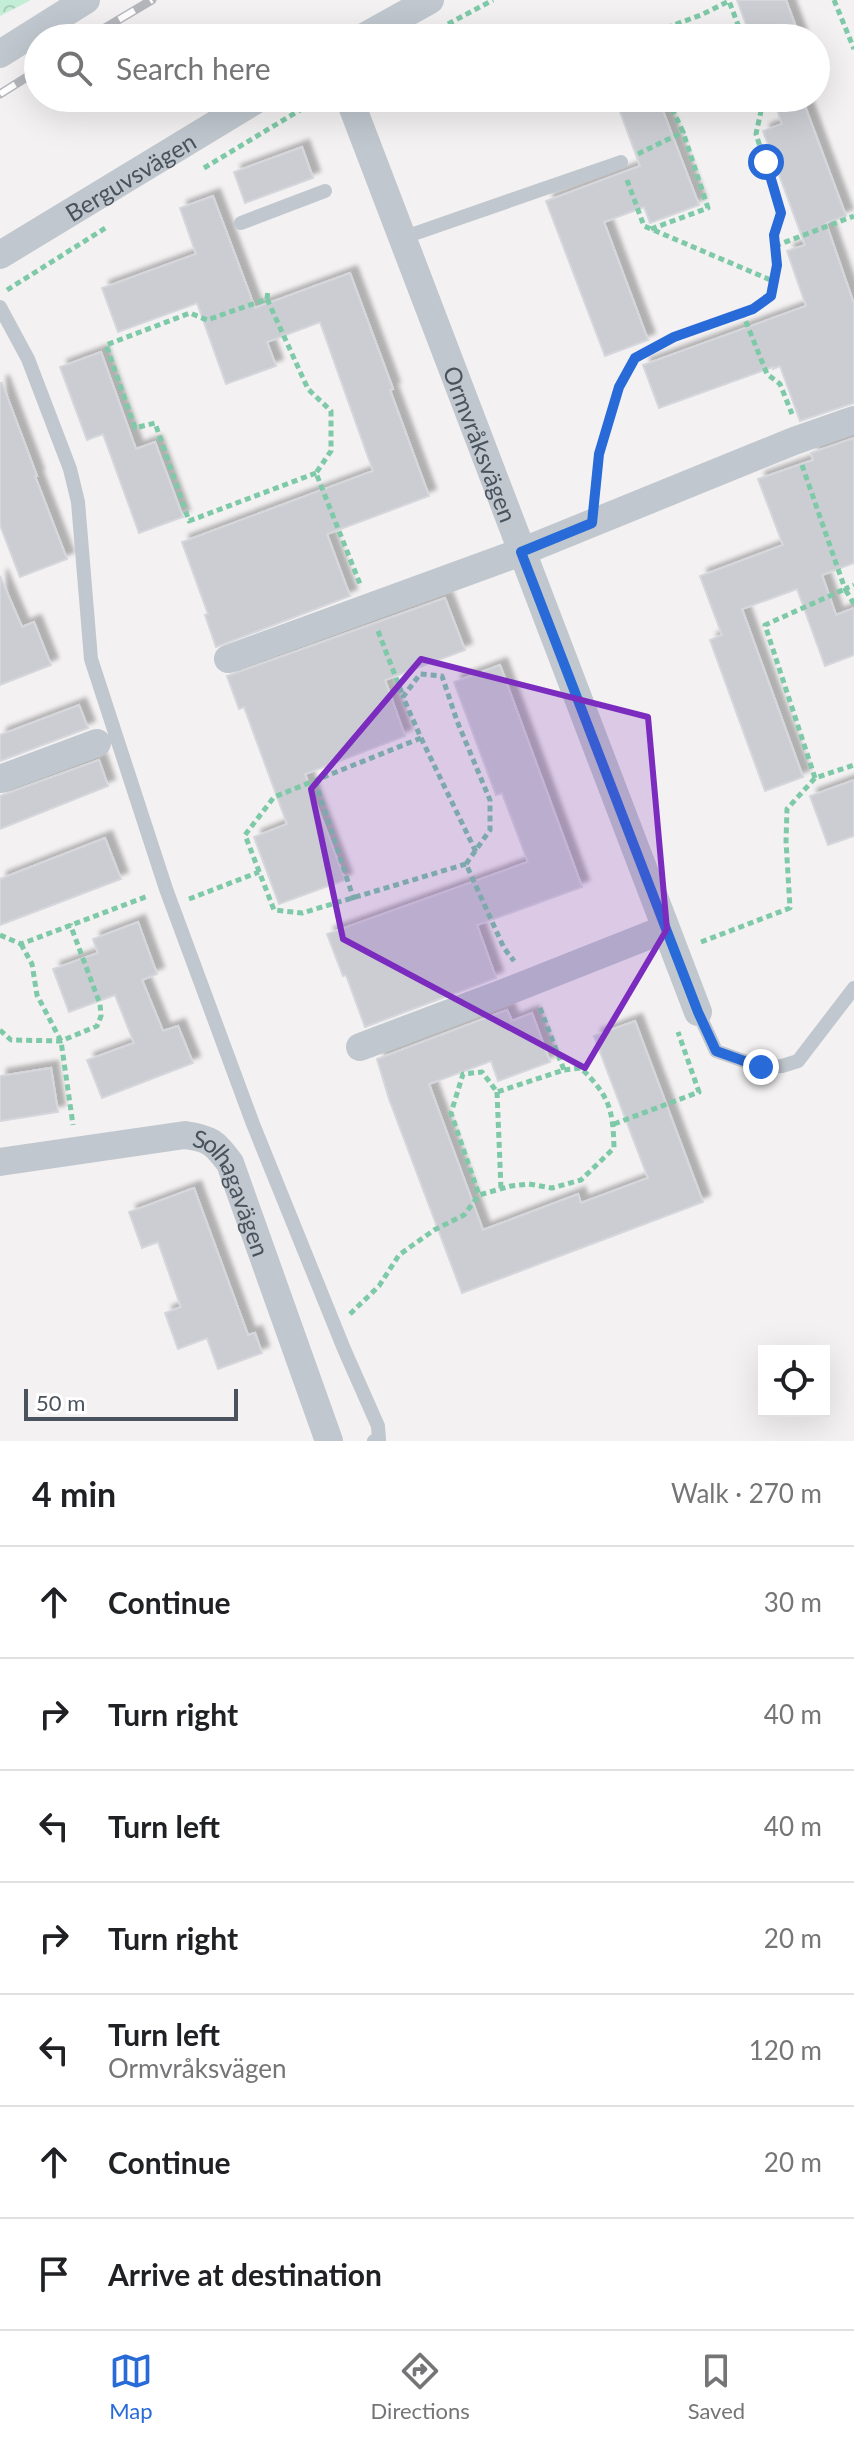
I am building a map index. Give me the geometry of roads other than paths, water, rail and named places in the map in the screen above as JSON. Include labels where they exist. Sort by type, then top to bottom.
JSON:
[{"type":"street","points":[[48,24],[86,0]]},
{"type":"street","points":[[387,24],[430,0]]},
{"type":"street","points":[[0,54],[24,39]]},
{"type":"street","name":"Berguvsvägen","points":[[0,255],[236,112]]},
{"type":"street","name":"Ormvråksvägen","points":[[354,112],[669,941],[686,1018]]},
{"type":"street","points":[[228,659],[521,552],[797,440],[854,420]]},
{"type":"street","points":[[0,779],[97,743]]},
{"type":"street","points":[[360,1047],[530,983],[669,941]]},
{"type":"street","name":"Solhagavägen","points":[[0,1162],[185,1135],[206,1138],[216,1144],[230,1163],[329,1441]]},
{"type":"lane","points":[[402,238],[621,162]]},
{"type":"lane","points":[[241,223],[325,191]]},
{"type":"lane","points":[[0,307],[28,359],[70,469],[78,502],[91,659],[166,889],[253,1124],[378,1426],[379,1439],[374,1441]]},
{"type":"lane","points":[[686,1018],[716,1051],[761,1067],[782,1066],[798,1061],[854,988]]},
{"type":"railway","points":[[112,24],[152,0]]},
{"type":"railway","points":[[0,94],[24,79]]}]
